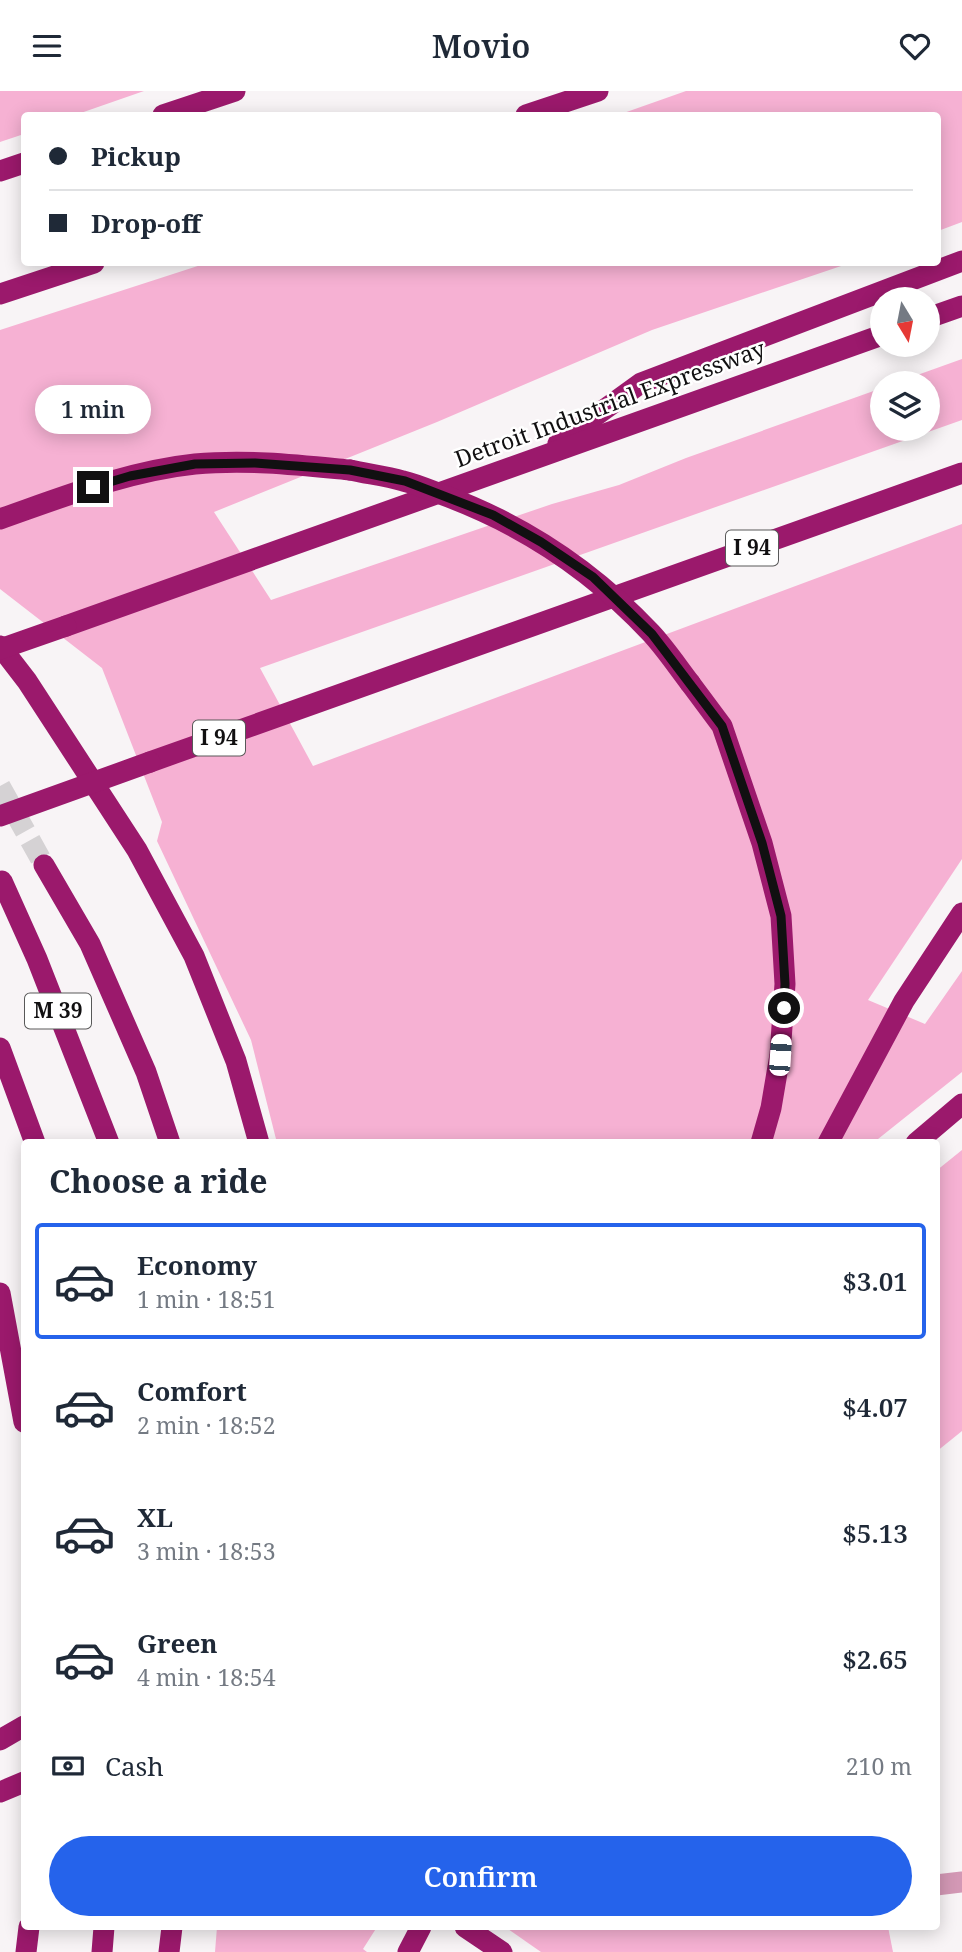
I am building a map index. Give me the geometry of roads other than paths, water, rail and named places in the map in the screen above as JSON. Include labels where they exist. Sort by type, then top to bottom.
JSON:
[{"type":"highway","points":[[172,112],[235,91]]},
{"type":"highway","points":[[535,112],[598,91]]},
{"type":"highway","points":[[0,171],[21,164]]},
{"type":"highway","points":[[535,459],[641,383],[962,261]]},
{"type":"highway","points":[[0,294],[85,266]]},
{"type":"highway","points":[[940,314],[962,306]]},
{"type":"highway","name":"Detroit Industrial Expressway","points":[[0,648],[870,339]]},
{"type":"highway","points":[[0,519],[130,476],[195,464],[255,463],[350,470],[405,481],[493,515],[541,542],[593,577],[652,634],[722,726],[762,843],[781,916],[785,984],[780,1055],[771,1108],[762,1139]]},
{"type":"highway","name":"I 94","points":[[0,816],[962,473]]},
{"type":"highway","points":[[0,648],[27,681],[136,850],[194,956],[236,1061],[258,1139]]},
{"type":"highway","points":[[0,821],[27,806]]},
{"type":"highway","points":[[44,865],[90,944],[146,1072],[169,1139]]},
{"type":"highway","name":"M 39","points":[[2,881],[57,1007],[107,1139]]},
{"type":"highway","points":[[830,1139],[904,1001],[962,913]]},
{"type":"highway","name":"M 39","points":[[0,1048],[34,1139]]},
{"type":"highway","points":[[921,1139],[962,1104]]},
{"type":"highway","points":[[0,1293],[21,1406]]},
{"type":"highway","points":[[0,1740],[21,1728]]},
{"type":"highway","points":[[0,1792],[21,1783]]},
{"type":"highway","points":[[26,1952],[29,1930]]},
{"type":"highway","points":[[102,1952],[104,1930]]},
{"type":"highway","points":[[169,1952],[172,1930]]},
{"type":"highway","points":[[408,1952],[419,1930]]},
{"type":"highway","points":[[469,1930],[502,1952]]},
{"type":"street","points":[[940,1885],[962,1882]]},
{"type":"tunnel","points":[[0,786],[44,865]]}]
